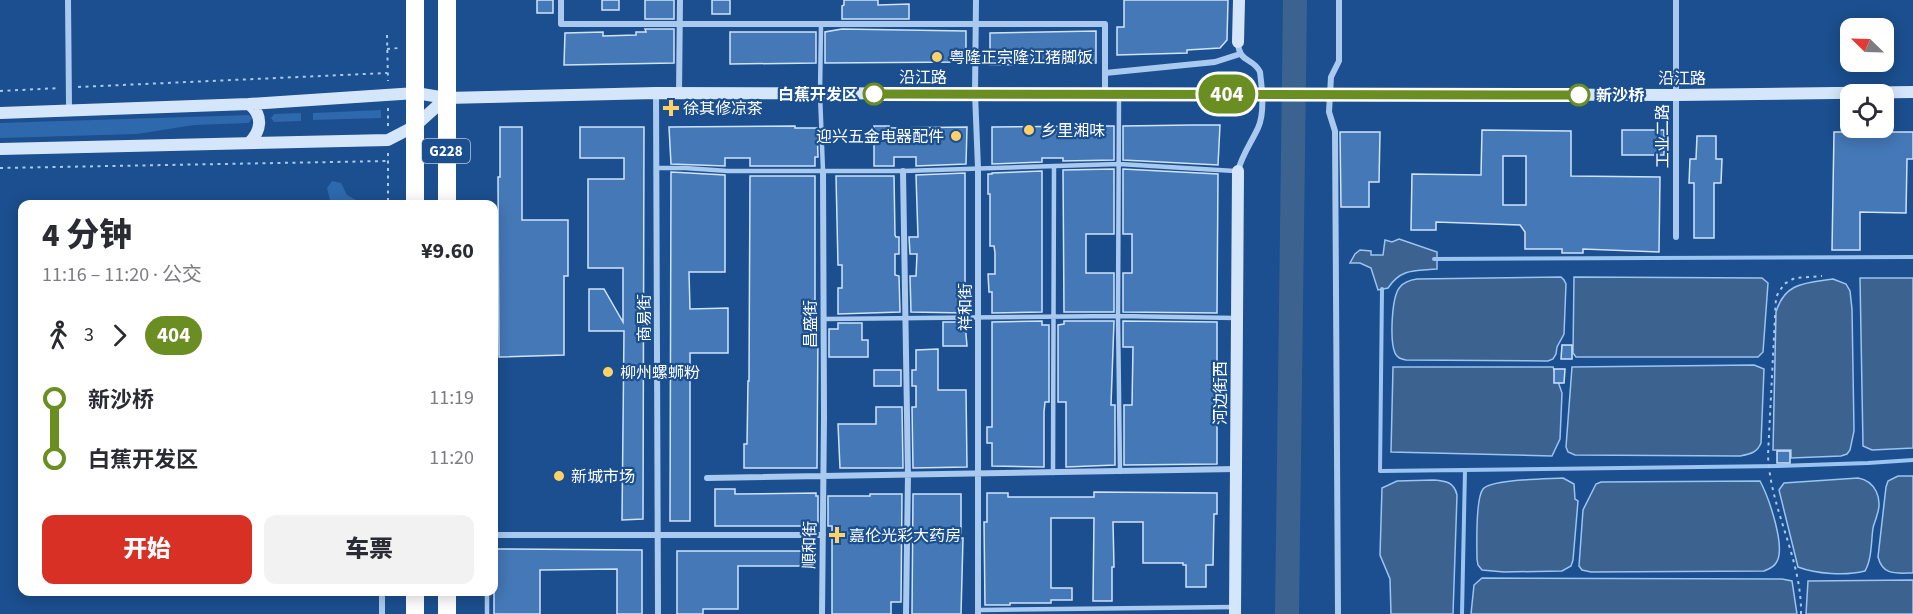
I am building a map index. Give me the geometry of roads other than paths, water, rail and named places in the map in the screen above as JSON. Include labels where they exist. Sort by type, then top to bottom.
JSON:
[{"type":"highway","name":"G228","points":[[415,0],[415,200]]},
{"type":"highway","name":"G228","points":[[447,0],[447,200]]},
{"type":"highway","points":[[416,596],[416,614]]},
{"type":"highway","points":[[447,596],[447,614]]},
{"type":"street","points":[[68,0],[69,104]]},
{"type":"street","points":[[561,0],[561,24],[1106,24],[1105,95]]},
{"type":"street","points":[[679,94],[680,0]]},
{"type":"street","name":"祥和街","points":[[976,0],[978,612]]},
{"type":"street","points":[[1238,171],[1261,116],[1260,72],[1258,67],[1243,58],[1239,48],[1239,0]]},
{"type":"street","points":[[1338,614],[1335,131],[1329,112],[1331,77],[1339,61],[1339,0]]},
{"type":"street","name":"工业二路","points":[[1676,0],[1676,237]]},
{"type":"street","points":[[1105,73],[1215,62],[1239,48]]},
{"type":"street","name":"沿江路","points":[[0,113],[249,105],[416,93],[446,98],[656,93],[1676,95],[1913,92]]},
{"type":"street","name":"商易街","points":[[656,93],[658,614]]},
{"type":"street","points":[[0,149],[388,140],[415,126],[446,98]]},
{"type":"street","points":[[249,105],[257,112],[260,124],[249,143]]},
{"type":"street","name":"昌盛街","points":[[823,171],[823,476]]},
{"type":"street","points":[[903,171],[908,475],[906,614]]},
{"type":"street","name":"河边街西","points":[[1235,610],[1238,171]]},
{"type":"street","points":[[707,478],[1236,469]]},
{"type":"street","name":"順和街","points":[[822,614],[823,476]]},
{"type":"street","points":[[498,535],[823,535]]},
{"type":"street","points":[[382,596],[382,614]]},
{"type":"lane","points":[[821,24],[820,94],[823,171]]},
{"type":"lane","points":[[1119,95],[1120,472]]},
{"type":"lane","points":[[657,168],[728,171],[903,171],[1119,164],[1238,171]]},
{"type":"lane","points":[[1053,473],[1054,166]]},
{"type":"lane","points":[[824,319],[1118,316],[1237,318]]},
{"type":"lane","points":[[487,596],[487,614]]},
{"type":"lane","points":[[978,612],[1235,610]]},
{"type":"waterway","points":[[1287,614],[1295,0]]},
{"type":"waterway","points":[[1434,259],[1913,257]]},
{"type":"waterway","points":[[1382,289],[1380,471],[1778,466],[1913,460]]},
{"type":"waterway","points":[[1462,614],[1465,470]]},
{"type":"place","name":"粤隆正宗隆江猪脚饭","points":[[937,57]]},
{"type":"place","name":"白蕉开发区","points":[[874,94]]},
{"type":"place","name":"新沙桥","points":[[1579,95]]},
{"type":"place","name":"徐其修凉茶","points":[[671,108]]},
{"type":"place","name":"乡里湘味","points":[[1029,130]]},
{"type":"place","name":"迎兴五金电器配件","points":[[956,136]]},
{"type":"place","name":"柳州螺蛳粉","points":[[608,372]]},
{"type":"place","name":"新城市场","points":[[559,476]]},
{"type":"place","name":"嘉伦光彩大药房","points":[[837,535]]}]
